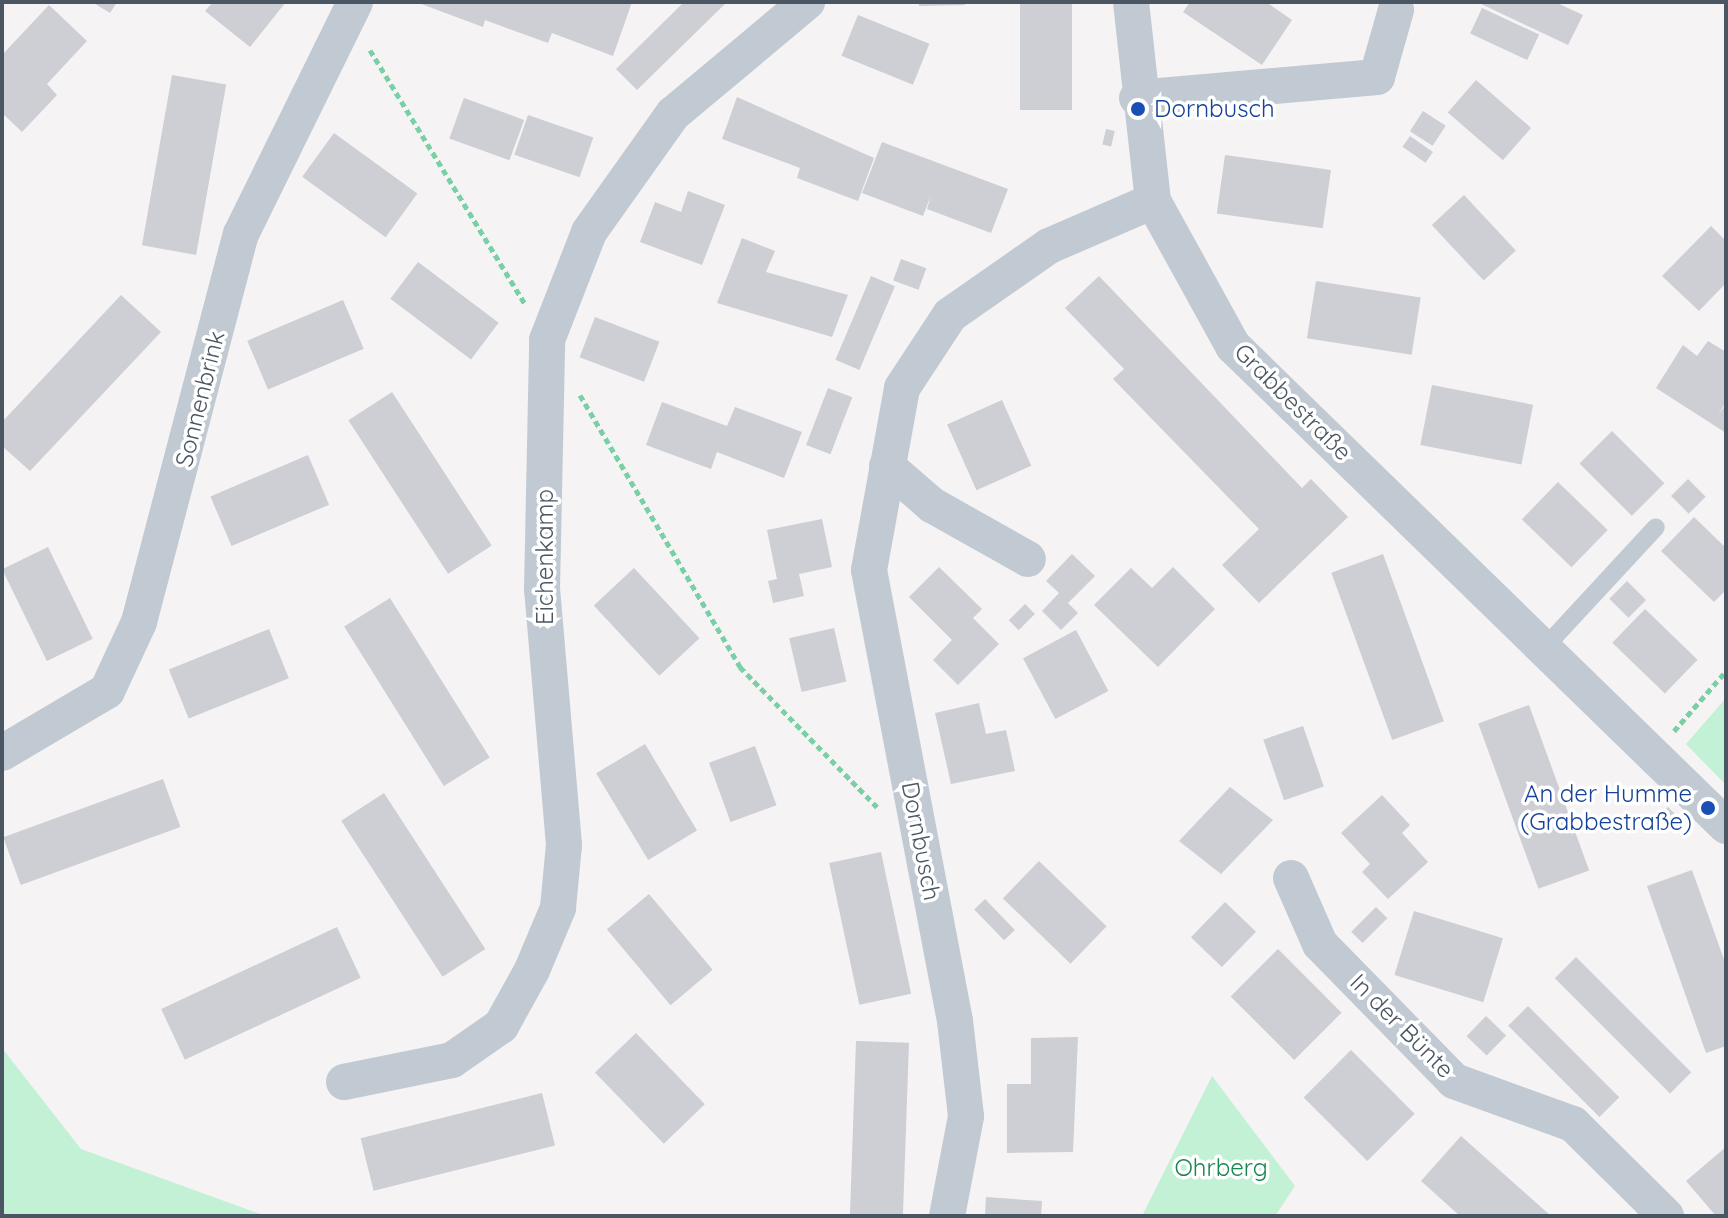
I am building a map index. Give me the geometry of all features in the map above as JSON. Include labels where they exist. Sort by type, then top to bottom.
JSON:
[{"type":"street","name":"Eichenkamp","points":[[344,1082],[452,1060],[501,1026],[558,908],[564,845],[542,589],[547,340],[589,232],[673,114],[807,2]]},
{"type":"street","name":"Grabbestraße","points":[[1131,2],[1137,98],[1153,201],[1233,346],[1655,752],[1726,826]]},
{"type":"street","name":"Sonnenbrink","points":[[2,753],[107,691],[139,622],[241,234],[351,8]]},
{"type":"street","points":[[1137,98],[1377,77],[1396,10]]},
{"type":"street","name":"Dornbusch","points":[[947,1216],[966,1116],[921,840],[869,570],[902,388],[950,315],[1049,246],[1153,201]]},
{"type":"street","points":[[887,466],[932,505],[1028,559]]},
{"type":"street","name":"In der Bünte","points":[[1291,878],[1320,944],[1454,1081],[1573,1124],[1666,1216]]},
{"type":"lane","points":[[1545,647],[1656,527]]},
{"type":"path","points":[[351,8],[740,667],[882,813],[921,840]]},
{"type":"path","points":[[1655,752],[1726,671]]},
{"type":"green space","points":[[1726,698],[1726,785],[1686,744]]},
{"type":"green space","points":[[2,1048],[81,1149],[266,1216],[2,1216]]},
{"type":"green space","name":"Ohrberg","points":[[1212,1076],[1295,1186],[1275,1216],[1142,1216]]},
{"type":"building","points":[[92,2],[117,2],[110,13]]},
{"type":"building","points":[[213,2],[286,2],[250,47],[205,11]]},
{"type":"building","points":[[416,2],[632,2],[613,56],[552,33],[548,43],[485,20],[483,27]]},
{"type":"building","points":[[684,2],[727,2],[637,90],[616,69]]},
{"type":"building","points":[[919,2],[965,2],[965,5],[919,6]]},
{"type":"building","points":[[1020,2],[1072,2],[1072,110],[1020,110]]},
{"type":"building","points":[[1190,2],[1266,2],[1292,20],[1262,65],[1183,12]]},
{"type":"building","points":[[1477,2],[1555,2],[1583,15],[1568,45]]},
{"type":"building","points":[[49,5],[87,41],[47,84],[57,95],[22,132],[2,113],[2,55]]},
{"type":"building","points":[[1482,8],[1539,35],[1527,60],[1470,33]]},
{"type":"building","points":[[858,15],[929,44],[913,85],[842,56]]},
{"type":"building","points":[[172,75],[226,85],[196,255],[142,245]]},
{"type":"building","points":[[1476,80],[1531,128],[1503,160],[1448,112]]},
{"type":"building","points":[[737,97],[874,158],[858,201],[797,178],[800,168],[722,139]]},
{"type":"building","points":[[464,98],[524,120],[509,160],[449,138]]},
{"type":"building","points":[[1423,111],[1446,126],[1433,146],[1410,131]]},
{"type":"building","points":[[528,115],[593,137],[580,177],[514,155]]},
{"type":"building","points":[[1106,129],[1115,131],[1111,147],[1102,145]]},
{"type":"building","points":[[334,133],[417,194],[386,237],[302,177]]},
{"type":"building","points":[[1410,136],[1433,152],[1425,163],[1403,147]]},
{"type":"building","points":[[882,142],[1008,189],[991,233],[927,209],[931,195],[923,216],[862,193]]},
{"type":"building","points":[[1225,155],[1331,170],[1323,228],[1217,213]]},
{"type":"building","points":[[688,191],[725,205],[702,265],[640,242],[655,202],[681,212]]},
{"type":"building","points":[[1464,195],[1516,251],[1484,281],[1432,225]]},
{"type":"building","points":[[1711,226],[1726,241],[1726,283],[1699,311],[1662,276]]},
{"type":"building","points":[[742,238],[775,251],[766,272],[848,295],[832,337],[717,303]]},
{"type":"building","points":[[901,259],[926,268],[919,290],[893,281]]},
{"type":"building","points":[[418,262],[499,323],[471,360],[390,299]]},
{"type":"building","points":[[871,276],[895,286],[859,370],[835,360]]},
{"type":"building","points":[[1099,276],[1302,488],[1311,479],[1348,517],[1259,603],[1222,565],[1259,529],[1113,379],[1124,369],[1065,308]]},
{"type":"building","points":[[1316,281],[1421,298],[1412,355],[1307,338]]},
{"type":"building","points":[[121,295],[161,332],[30,471],[2,446],[2,422]]},
{"type":"building","points":[[343,300],[364,349],[268,389],[247,341]]},
{"type":"building","points":[[595,317],[659,342],[644,382],[580,357]]},
{"type":"building","points":[[1708,341],[1726,352],[1726,402],[1718,415],[1726,404],[1726,433],[1656,388],[1683,345],[1697,356]]},
{"type":"building","points":[[1432,385],[1533,405],[1521,465],[1420,445]]},
{"type":"building","points":[[828,388],[852,397],[830,454],[806,445]]},
{"type":"building","points":[[392,392],[492,545],[448,574],[348,420]]},
{"type":"building","points":[[1002,400],[1031,466],[976,490],[947,424]]},
{"type":"building","points":[[662,402],[727,426],[735,407],[802,432],[784,478],[717,452],[711,469],[646,445]]},
{"type":"building","points":[[1612,431],[1664,483],[1632,516],[1579,464]]},
{"type":"building","points":[[308,455],[329,505],[232,546],[210,496]]},
{"type":"building","points":[[1688,479],[1706,497],[1689,514],[1671,496]]},
{"type":"building","points":[[1558,482],[1608,530],[1572,567],[1522,519]]},
{"type":"building","points":[[1694,517],[1726,548],[1726,590],[1714,602],[1661,551]]},
{"type":"building","points":[[822,519],[832,567],[799,574],[804,596],[773,603],[768,581],[777,579],[767,530]]},
{"type":"building","points":[[48,547],[93,639],[47,661],[2,569]]},
{"type":"building","points":[[1072,554],[1095,576],[1068,603],[1078,613],[1061,630],[1042,611],[1059,593],[1046,581]]},
{"type":"building","points":[[1383,554],[1444,721],[1392,740],[1331,573]]},
{"type":"building","points":[[939,567],[982,609],[973,618],[999,644],[958,685],[933,660],[952,640],[909,597]]},
{"type":"building","points":[[1173,567],[1215,609],[1158,667],[1094,605],[1131,568],[1152,588]]},
{"type":"building","points":[[634,568],[699,638],[659,676],[594,606]]},
{"type":"building","points":[[1627,581],[1646,600],[1628,618],[1609,599]]},
{"type":"building","points":[[390,598],[490,757],[444,786],[344,627]]},
{"type":"building","points":[[1025,604],[1035,614],[1019,630],[1009,620]]},
{"type":"building","points":[[1645,609],[1698,660],[1665,694],[1612,643]]},
{"type":"building","points":[[834,628],[846,682],[802,692],[789,638]]},
{"type":"building","points":[[269,629],[289,678],[189,719],[169,669]]},
{"type":"building","points":[[1076,630],[1108,691],[1055,719],[1023,658]]},
{"type":"building","points":[[979,703],[986,734],[1006,730],[1015,771],[951,784],[935,713]]},
{"type":"building","points":[[1529,705],[1589,870],[1538,889],[1478,723]]},
{"type":"building","points":[[1303,726],[1324,787],[1284,800],[1263,740]]},
{"type":"building","points":[[645,744],[697,831],[648,860],[596,773]]},
{"type":"building","points":[[755,746],[777,805],[731,822],[709,763]]},
{"type":"building","points":[[163,779],[180,827],[21,885],[3,837]]},
{"type":"building","points":[[1230,787],[1273,820],[1221,874],[1179,841]]},
{"type":"building","points":[[384,793],[485,949],[443,977],[341,821]]},
{"type":"building","points":[[1382,795],[1410,825],[1402,833],[1428,862],[1388,899],[1362,872],[1370,864],[1341,833]]},
{"type":"building","points":[[1668,807],[1678,817],[1672,823],[1662,813]]},
{"type":"building","points":[[881,852],[911,994],[859,1005],[829,863]]},
{"type":"building","points":[[1039,861],[1107,926],[1070,964],[1003,898]]},
{"type":"building","points":[[1692,870],[1726,965],[1726,1046],[1706,1053],[1647,886]]},
{"type":"building","points":[[649,894],[713,970],[671,1005],[607,929]]},
{"type":"building","points":[[985,899],[1015,930],[1004,940],[974,909]]},
{"type":"building","points":[[1225,902],[1256,932],[1222,967],[1191,937]]},
{"type":"building","points":[[1376,907],[1387,918],[1363,943],[1351,932]]},
{"type":"building","points":[[1414,911],[1503,938],[1483,1002],[1394,975]]},
{"type":"building","points":[[337,927],[361,978],[185,1060],[161,1009]]},
{"type":"building","points":[[1278,949],[1342,1013],[1294,1060],[1231,996]]},
{"type":"building","points":[[1576,957],[1691,1072],[1670,1093],[1555,978]]},
{"type":"building","points":[[1528,1006],[1619,1097],[1599,1117],[1508,1026]]},
{"type":"building","points":[[1486,1016],[1506,1035],[1487,1056],[1467,1036]]},
{"type":"building","points":[[636,1033],[705,1104],[664,1144],[595,1073]]},
{"type":"building","points":[[1078,1037],[1073,1152],[1007,1153],[1007,1084],[1031,1084],[1031,1038]]},
{"type":"building","points":[[856,1041],[909,1043],[903,1216],[850,1216]]},
{"type":"building","points":[[1351,1050],[1415,1114],[1367,1161],[1304,1097]]},
{"type":"building","points":[[542,1093],[555,1145],[374,1191],[361,1138]]},
{"type":"building","points":[[1461,1136],[1551,1216],[1460,1216],[1421,1181]]},
{"type":"building","points":[[1726,1147],[1726,1216],[1716,1216],[1686,1181]]},
{"type":"building","points":[[986,1197],[1042,1201],[1041,1216],[985,1216]]},
{"type":"place","name":"Dornbusch","points":[[1138,109]]},
{"type":"place","name":"An der Humme (Grabbestraße)","points":[[1708,808]]}]
